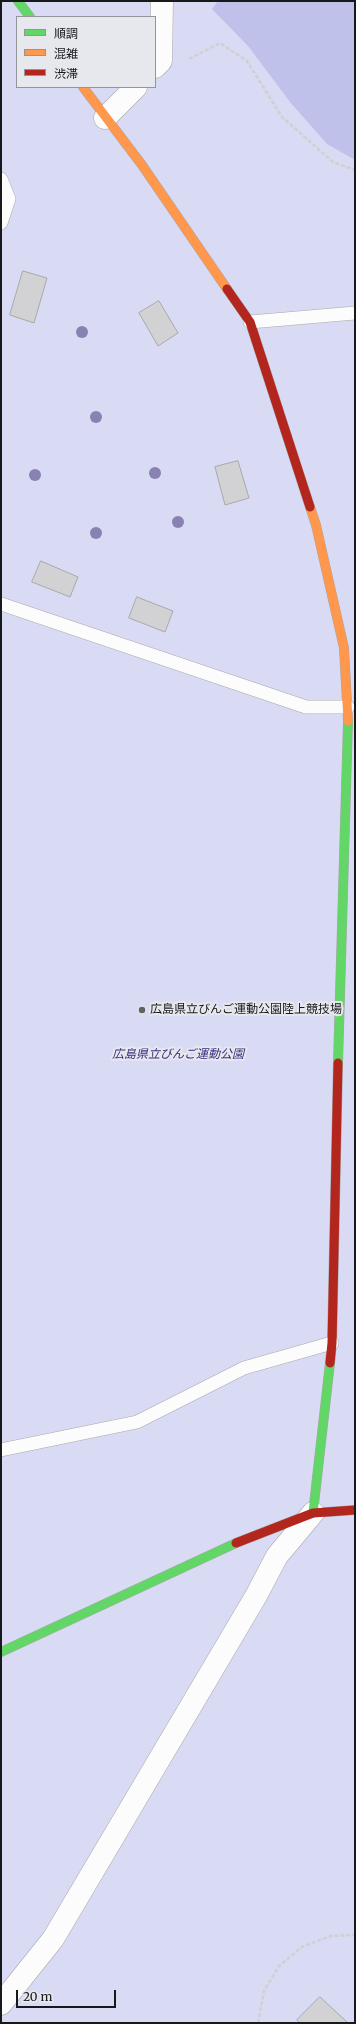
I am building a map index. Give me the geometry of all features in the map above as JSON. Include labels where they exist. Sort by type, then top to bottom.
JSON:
[{"type":"street","points":[[18,1],[29,16]]},
{"type":"street","points":[[158,64],[162,1]]},
{"type":"street","points":[[1,2004],[53,1939],[256,1596],[277,1556],[313,1513],[332,1343],[340,935],[348,707],[344,648],[316,525],[250,322],[142,164],[105,118],[84,88]]},
{"type":"street","points":[[105,118],[135,88]]},
{"type":"street","points":[[1,1652],[218,1550],[313,1513],[355,1510]]},
{"type":"lane","points":[[1,179],[9,199],[1,223]]},
{"type":"lane","points":[[250,322],[355,313]]},
{"type":"lane","points":[[1,604],[306,707],[348,707]]},
{"type":"lane","points":[[1,1450],[137,1422],[244,1368],[332,1343]]},
{"type":"path","points":[[158,64],[192,58],[220,43],[246,61],[282,117],[333,162],[355,170]]},
{"type":"path","points":[[258,2023],[264,1991],[279,1966],[302,1947],[330,1936],[355,1935]]},
{"type":"green space","name":"広島県立びんご運動公園","points":[[1,1],[355,1],[355,2023],[1,2023]]},
{"type":"shaded area","points":[[218,1],[355,1],[355,160],[327,144],[290,102],[248,46],[212,9]]},
{"type":"building","points":[[23,271],[47,278],[34,323],[10,315]]},
{"type":"building","points":[[159,301],[178,333],[158,346],[139,313]]},
{"type":"building","points":[[238,461],[249,498],[225,505],[215,467]]},
{"type":"building","points":[[41,561],[78,577],[70,597],[32,582]]},
{"type":"building","points":[[137,597],[173,611],[165,632],[129,618]]},
{"type":"building","points":[[320,1997],[347,2022],[300,2023],[297,2020]]},
{"type":"traffic: fast","points":[[18,1],[29,16]]},
{"type":"traffic: fast","points":[[338,1063],[348,721]]},
{"type":"traffic: fast","points":[[313,1513],[330,1363]]},
{"type":"traffic: fast","points":[[1,1652],[236,1543]]},
{"type":"traffic: slow","points":[[84,88],[142,165],[227,289]]},
{"type":"traffic: slow","points":[[310,507],[316,525],[344,648],[348,721]]},
{"type":"traffic: jam","points":[[227,289],[250,322],[310,507]]},
{"type":"traffic: jam","points":[[330,1363],[332,1343],[338,1063]]},
{"type":"traffic: jam","points":[[236,1543],[313,1513],[355,1510]]},
{"type":"place","name":"広島県立びんご運動公園陸上競技場","points":[[142,1010]]}]
